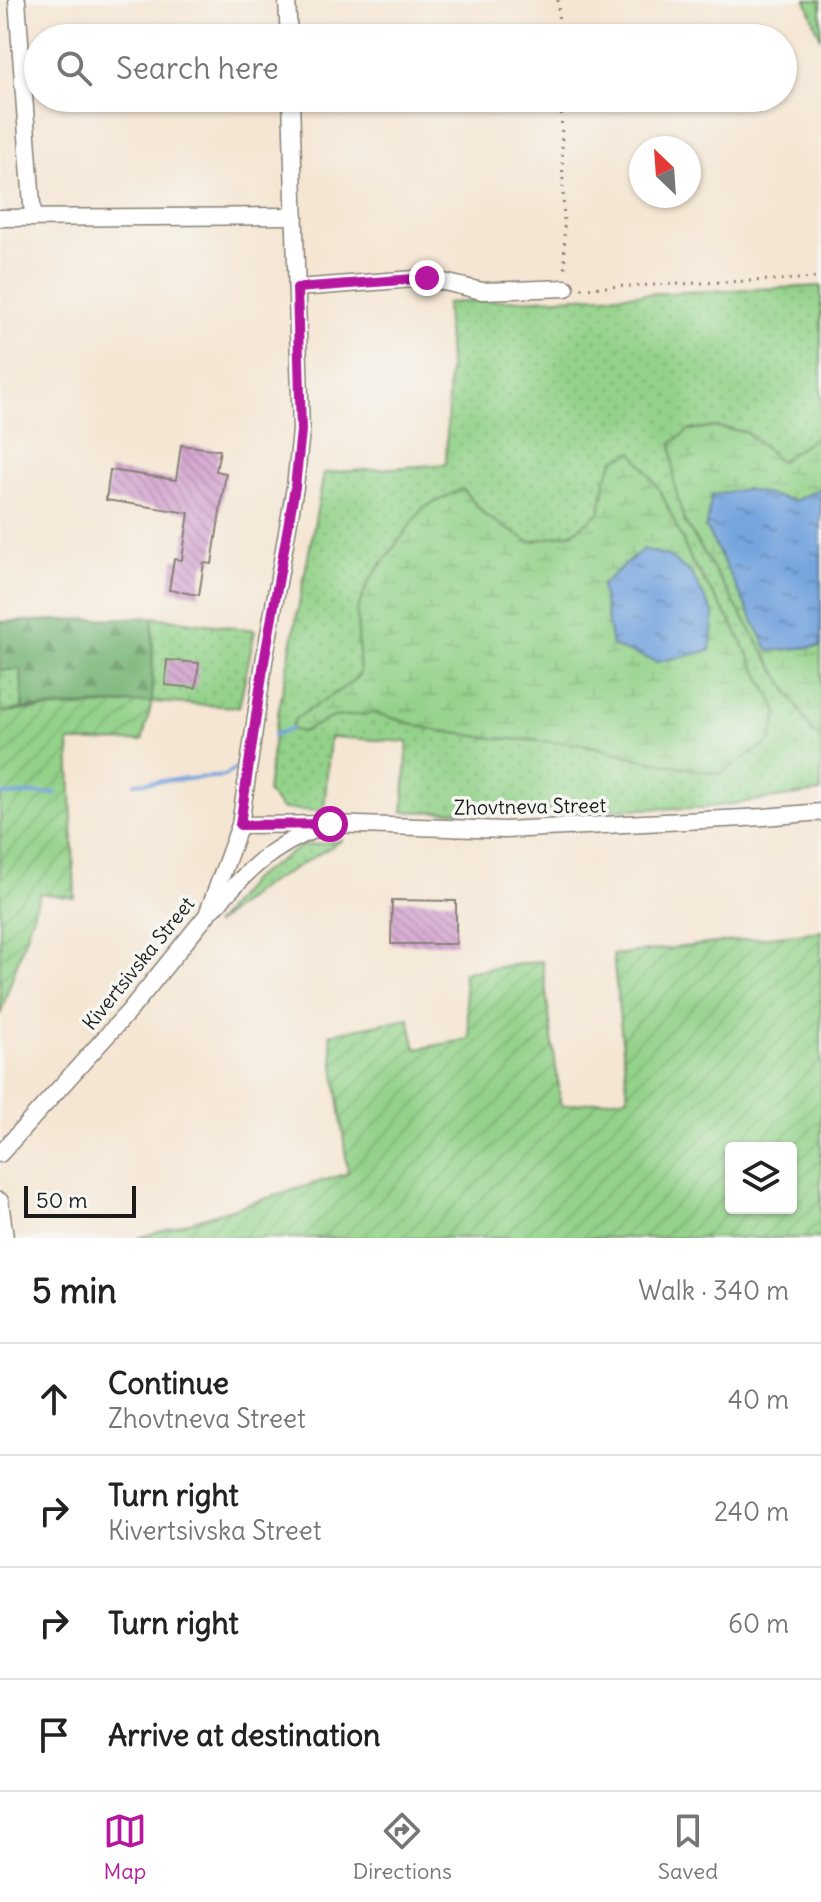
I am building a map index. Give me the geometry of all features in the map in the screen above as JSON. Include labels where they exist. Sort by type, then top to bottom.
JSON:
[{"type":"street","points":[[17,0],[24,95]]},
{"type":"street","points":[[287,0],[288,24]]},
{"type":"street","points":[[25,112],[33,218]]},
{"type":"street","name":"Kivertsivska Street","points":[[0,1154],[130,1010],[207,915],[240,825],[264,662],[295,487],[301,431],[291,112]]},
{"type":"street","points":[[0,218],[295,216]]},
{"type":"street","points":[[297,288],[427,278],[482,291],[566,288]]},
{"type":"street","name":"Zhovtneva Street","points":[[240,825],[330,824],[505,830],[821,812]]},
{"type":"street","points":[[207,915],[248,869],[294,837],[330,824]]},
{"type":"street","points":[[0,1201],[5,1238]]},
{"type":"path","points":[[558,0],[559,24]]},
{"type":"path","points":[[561,112],[566,288],[821,278]]},
{"type":"green space","points":[[806,0],[821,0],[821,39]]},
{"type":"green space","points":[[821,286],[821,434],[780,461],[746,432],[716,427],[689,430],[684,520],[814,734],[821,736],[821,792],[702,808],[403,812],[408,742],[330,737],[324,811],[281,809],[267,792],[274,735],[324,473],[446,464],[449,367],[446,303]],"holes":[[[606,478],[679,537],[733,625],[778,712],[720,774],[583,744],[434,730],[375,713],[333,717],[349,684],[360,674],[357,611],[462,489],[486,516],[530,542],[572,533],[600,512]]]},
{"type":"green space","points":[[716,427],[746,432],[780,461],[821,434],[821,488],[794,501],[745,489],[769,651],[821,646],[821,736],[814,734],[684,520],[674,484],[672,443],[689,430]]},
{"type":"green space","points":[[633,452],[661,492],[692,562],[733,625],[778,712],[771,741],[720,774],[583,744],[434,730],[375,713],[333,717],[302,732],[291,729],[295,719],[360,674],[357,611],[369,581],[423,508],[462,489],[486,516],[530,542],[572,533],[600,512],[606,478],[614,460]]},
{"type":"green space","points":[[153,617],[255,630],[239,707],[152,702]]},
{"type":"green space","points":[[153,617],[152,702],[23,709],[21,670],[0,670],[0,622]]},
{"type":"green space","points":[[21,669],[23,709],[0,712],[0,670]]},
{"type":"green space","points":[[152,702],[142,741],[69,742],[75,898],[40,893],[0,1015],[0,712]]},
{"type":"green space","points":[[343,840],[262,887],[214,925],[252,879],[300,847]]},
{"type":"green space","points":[[821,931],[821,1238],[138,1238],[348,1173],[330,1034],[409,1018],[416,1049],[470,1039],[463,972],[542,961],[561,1106],[628,1097],[613,955]]},
{"type":"water","points":[[821,488],[821,646],[769,651],[706,528],[712,495],[745,489],[794,501]]},
{"type":"water","points":[[643,549],[668,556],[691,573],[714,614],[710,651],[657,662],[612,646],[601,585]]},
{"type":"building","points":[[181,445],[220,450],[216,471],[226,473],[212,564],[204,563],[199,595],[169,590],[174,559],[182,560],[189,513],[106,500],[110,470],[176,480]]},
{"type":"building","points":[[167,660],[199,663],[196,688],[165,685]]},
{"type":"building","points":[[392,900],[456,901],[456,944],[391,944]]},
{"type":"waterway","points":[[274,735],[291,729]]},
{"type":"waterway","points":[[135,783],[225,776],[240,765]]},
{"type":"waterway","points":[[0,795],[56,793]]},
{"type":"route","points":[[330,824],[240,825],[264,662],[295,487],[301,431],[297,288],[427,278]]}]
